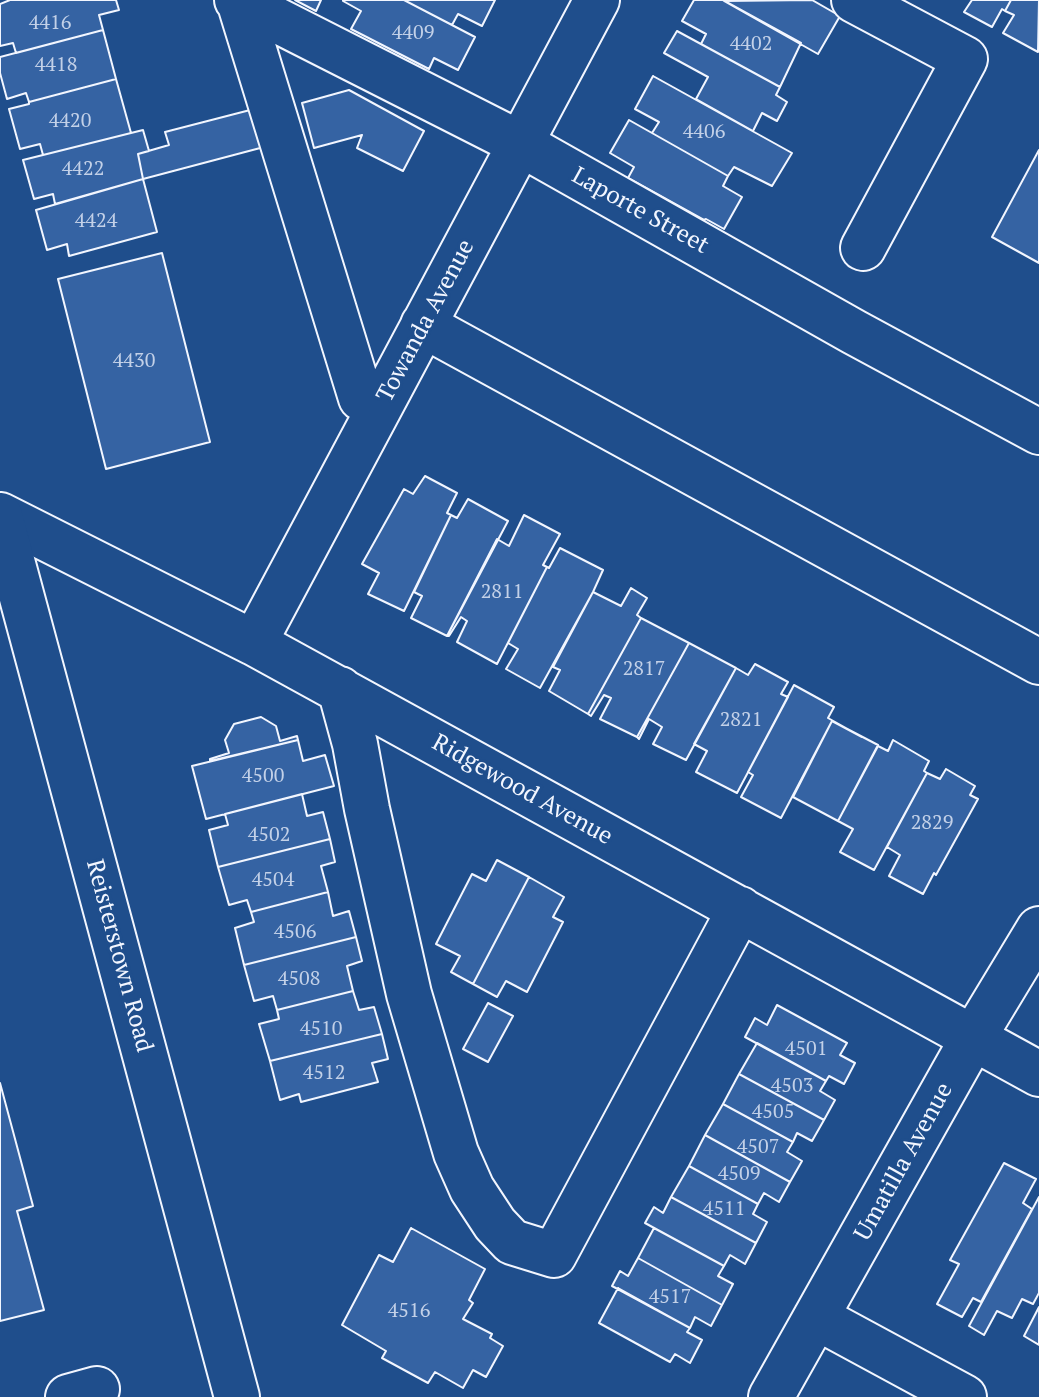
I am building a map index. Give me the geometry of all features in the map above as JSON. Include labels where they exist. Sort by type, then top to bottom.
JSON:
[{"type":"street","name":"Towanda Avenue","points":[[254,643],[597,0]]},
{"type":"street","points":[[854,0],[965,59],[863,248]]},
{"type":"street","name":"Laporte Street","points":[[238,1],[521,144],[854,332],[1039,432]]},
{"type":"street","points":[[238,1],[361,398]]},
{"type":"street","points":[[423,325],[1039,662]]},
{"type":"street","name":"Ridgewood Avenue","points":[[0,516],[340,689],[1039,1074]]},
{"type":"street","name":"Reisterstown Road","points":[[0,516],[237,1397]]},
{"type":"street","points":[[340,689],[355,744],[409,994],[456,1153],[472,1189],[495,1224],[512,1242],[554,1255],[740,909]]},
{"type":"street","name":"Umatilla Avenue","points":[[771,1397],[973,1038],[1039,929]]},
{"type":"street","points":[[816,1317],[964,1397]]},
{"type":"building","points":[[10,0],[116,0],[119,10],[99,15],[103,30],[16,53],[13,43],[0,46],[0,4]]},
{"type":"building","points":[[295,0],[321,0],[316,11]]},
{"type":"building","points":[[343,0],[404,0],[475,37],[458,70],[434,58],[429,69],[351,29],[361,11]]},
{"type":"building","points":[[404,0],[495,0],[482,26],[458,14],[452,25]]},
{"type":"building","points":[[694,0],[723,0],[801,43],[780,87],[701,44],[706,34],[682,21]]},
{"type":"building","points":[[812,0],[840,16],[818,54],[724,1]]},
{"type":"building","points":[[972,0],[1011,0],[992,27],[964,12]]},
{"type":"building","points":[[1011,0],[1039,0],[1038,52],[1003,33],[1014,15],[1005,11]]},
{"type":"building","points":[[103,30],[116,79],[29,102],[26,93],[7,99],[0,73],[0,57]]},
{"type":"building","points":[[677,31],[780,87],[776,95],[787,102],[777,121],[762,113],[753,131],[696,99],[708,77],[664,53]]},
{"type":"building","points":[[653,76],[792,153],[772,186],[734,167],[728,176],[652,133],[659,122],[635,109]]},
{"type":"building","points":[[116,79],[131,133],[43,155],[40,144],[20,149],[9,109]]},
{"type":"building","points":[[349,90],[424,131],[403,171],[357,148],[362,135],[314,148],[302,103]]},
{"type":"building","points":[[254,109],[264,147],[143,179],[138,154],[169,145],[165,132]]},
{"type":"building","points":[[629,120],[728,176],[723,186],[742,197],[724,229],[628,178],[634,167],[610,153]]},
{"type":"building","points":[[143,130],[149,151],[138,154],[143,179],[55,204],[53,194],[34,199],[23,160]]},
{"type":"building","points":[[1039,150],[1039,263],[992,237]]},
{"type":"building","points":[[143,179],[157,232],[69,256],[67,244],[47,250],[36,210]]},
{"type":"building","points":[[162,253],[210,442],[106,469],[58,279]]},
{"type":"building","points":[[425,476],[457,493],[447,513],[451,515],[404,611],[368,594],[379,573],[362,564],[404,489],[413,494]]},
{"type":"building","points":[[468,499],[508,521],[447,636],[411,618],[422,596],[414,592],[451,515],[457,518]]},
{"type":"building","points":[[524,515],[560,534],[543,565],[547,567],[497,664],[457,642],[467,621],[461,617],[447,636],[497,539],[509,546]]},
{"type":"building","points":[[560,548],[603,570],[540,688],[506,669],[518,649],[508,643]]},
{"type":"building","points":[[631,588],[647,598],[637,615],[641,618],[588,714],[549,691],[560,670],[553,667],[593,592],[621,606]]},
{"type":"building","points":[[641,618],[689,643],[637,737],[600,719],[611,698],[604,695],[591,716],[588,714]]},
{"type":"building","points":[[689,643],[736,668],[686,760],[653,744],[662,727],[649,719],[639,739],[637,737]]},
{"type":"building","points":[[755,664],[788,682],[781,694],[788,697],[737,793],[696,772],[707,751],[694,744],[736,668],[748,675]]},
{"type":"building","points":[[794,685],[834,707],[828,718],[862,737],[832,721],[781,818],[741,797],[753,775],[748,772]]},
{"type":"building","points":[[261,717],[276,726],[280,741],[297,736],[298,740],[210,761],[229,753],[225,740],[234,724]]},
{"type":"building","points":[[832,721],[878,745],[838,821],[793,797]]},
{"type":"building","points":[[298,740],[303,761],[325,755],[334,786],[206,819],[192,766]]},
{"type":"building","points":[[893,740],[929,761],[924,771],[927,773],[874,870],[840,852],[853,829],[838,821],[878,746],[888,751]]},
{"type":"building","points":[[946,769],[975,786],[970,795],[978,799],[923,894],[889,876],[900,855],[887,847],[927,773],[940,779]]},
{"type":"building","points":[[302,794],[307,816],[323,812],[330,839],[218,867],[209,830],[228,825],[225,814]]},
{"type":"building","points":[[330,839],[335,862],[321,866],[328,892],[251,912],[247,900],[229,905],[218,867]]},
{"type":"building","points":[[497,860],[529,877],[473,984],[451,972],[460,956],[436,944],[472,874],[486,881]]},
{"type":"building","points":[[529,877],[564,897],[553,917],[563,922],[527,992],[506,981],[497,997],[473,984]]},
{"type":"building","points":[[328,892],[333,916],[349,911],[356,937],[244,965],[235,928],[254,922],[251,912]]},
{"type":"building","points":[[356,937],[362,961],[347,966],[353,991],[277,1010],[273,996],[254,1001],[244,965]]},
{"type":"building","points":[[353,991],[359,1010],[374,1007],[382,1034],[270,1061],[259,1024],[279,1019],[277,1010]]},
{"type":"building","points":[[488,1003],[513,1016],[488,1062],[463,1049]]},
{"type":"building","points":[[777,1005],[847,1043],[840,1055],[855,1063],[844,1084],[829,1076],[826,1081],[745,1037],[755,1018],[767,1025]]},
{"type":"building","points":[[382,1034],[388,1059],[372,1063],[378,1082],[301,1102],[299,1094],[280,1100],[270,1061]]},
{"type":"building","points":[[757,1043],[826,1081],[820,1091],[835,1100],[824,1120],[739,1074]]},
{"type":"building","points":[[739,1074],[824,1120],[812,1141],[797,1133],[793,1142],[723,1104]]},
{"type":"building","points":[[0,1083],[33,1206],[17,1211],[44,1310],[0,1321]]},
{"type":"building","points":[[723,1104],[793,1142],[787,1152],[802,1161],[790,1182],[705,1135]]},
{"type":"building","points":[[705,1135],[790,1182],[779,1202],[764,1193],[758,1204],[689,1166]]},
{"type":"building","points":[[1004,1163],[1036,1179],[1023,1203],[1032,1209],[981,1302],[973,1298],[962,1317],[937,1304],[959,1264],[950,1260]]},
{"type":"building","points":[[689,1166],[758,1204],[753,1214],[767,1222],[756,1243],[671,1197]]},
{"type":"building","points":[[671,1197],[756,1243],[745,1264],[730,1255],[724,1266],[645,1223],[654,1207],[663,1213]]},
{"type":"building","points":[[1039,1197],[1039,1293],[1033,1304],[1022,1299],[1012,1318],[997,1311],[984,1335],[969,1326]]},
{"type":"building","points":[[411,1228],[485,1269],[469,1300],[473,1303],[463,1319],[492,1334],[490,1338],[503,1346],[486,1377],[473,1370],[463,1388],[435,1372],[428,1383],[382,1358],[386,1351],[342,1325],[379,1255],[393,1262]]},
{"type":"building","points":[[654,1228],[724,1266],[718,1276],[733,1284],[722,1305],[638,1258]]},
{"type":"building","points":[[638,1258],[722,1305],[711,1326],[695,1317],[690,1328],[612,1286],[620,1271],[628,1276]]},
{"type":"building","points":[[618,1288],[690,1328],[687,1332],[702,1340],[690,1363],[675,1354],[670,1362],[599,1323]]},
{"type":"building","points":[[1039,1307],[1039,1345],[1024,1336]]}]
